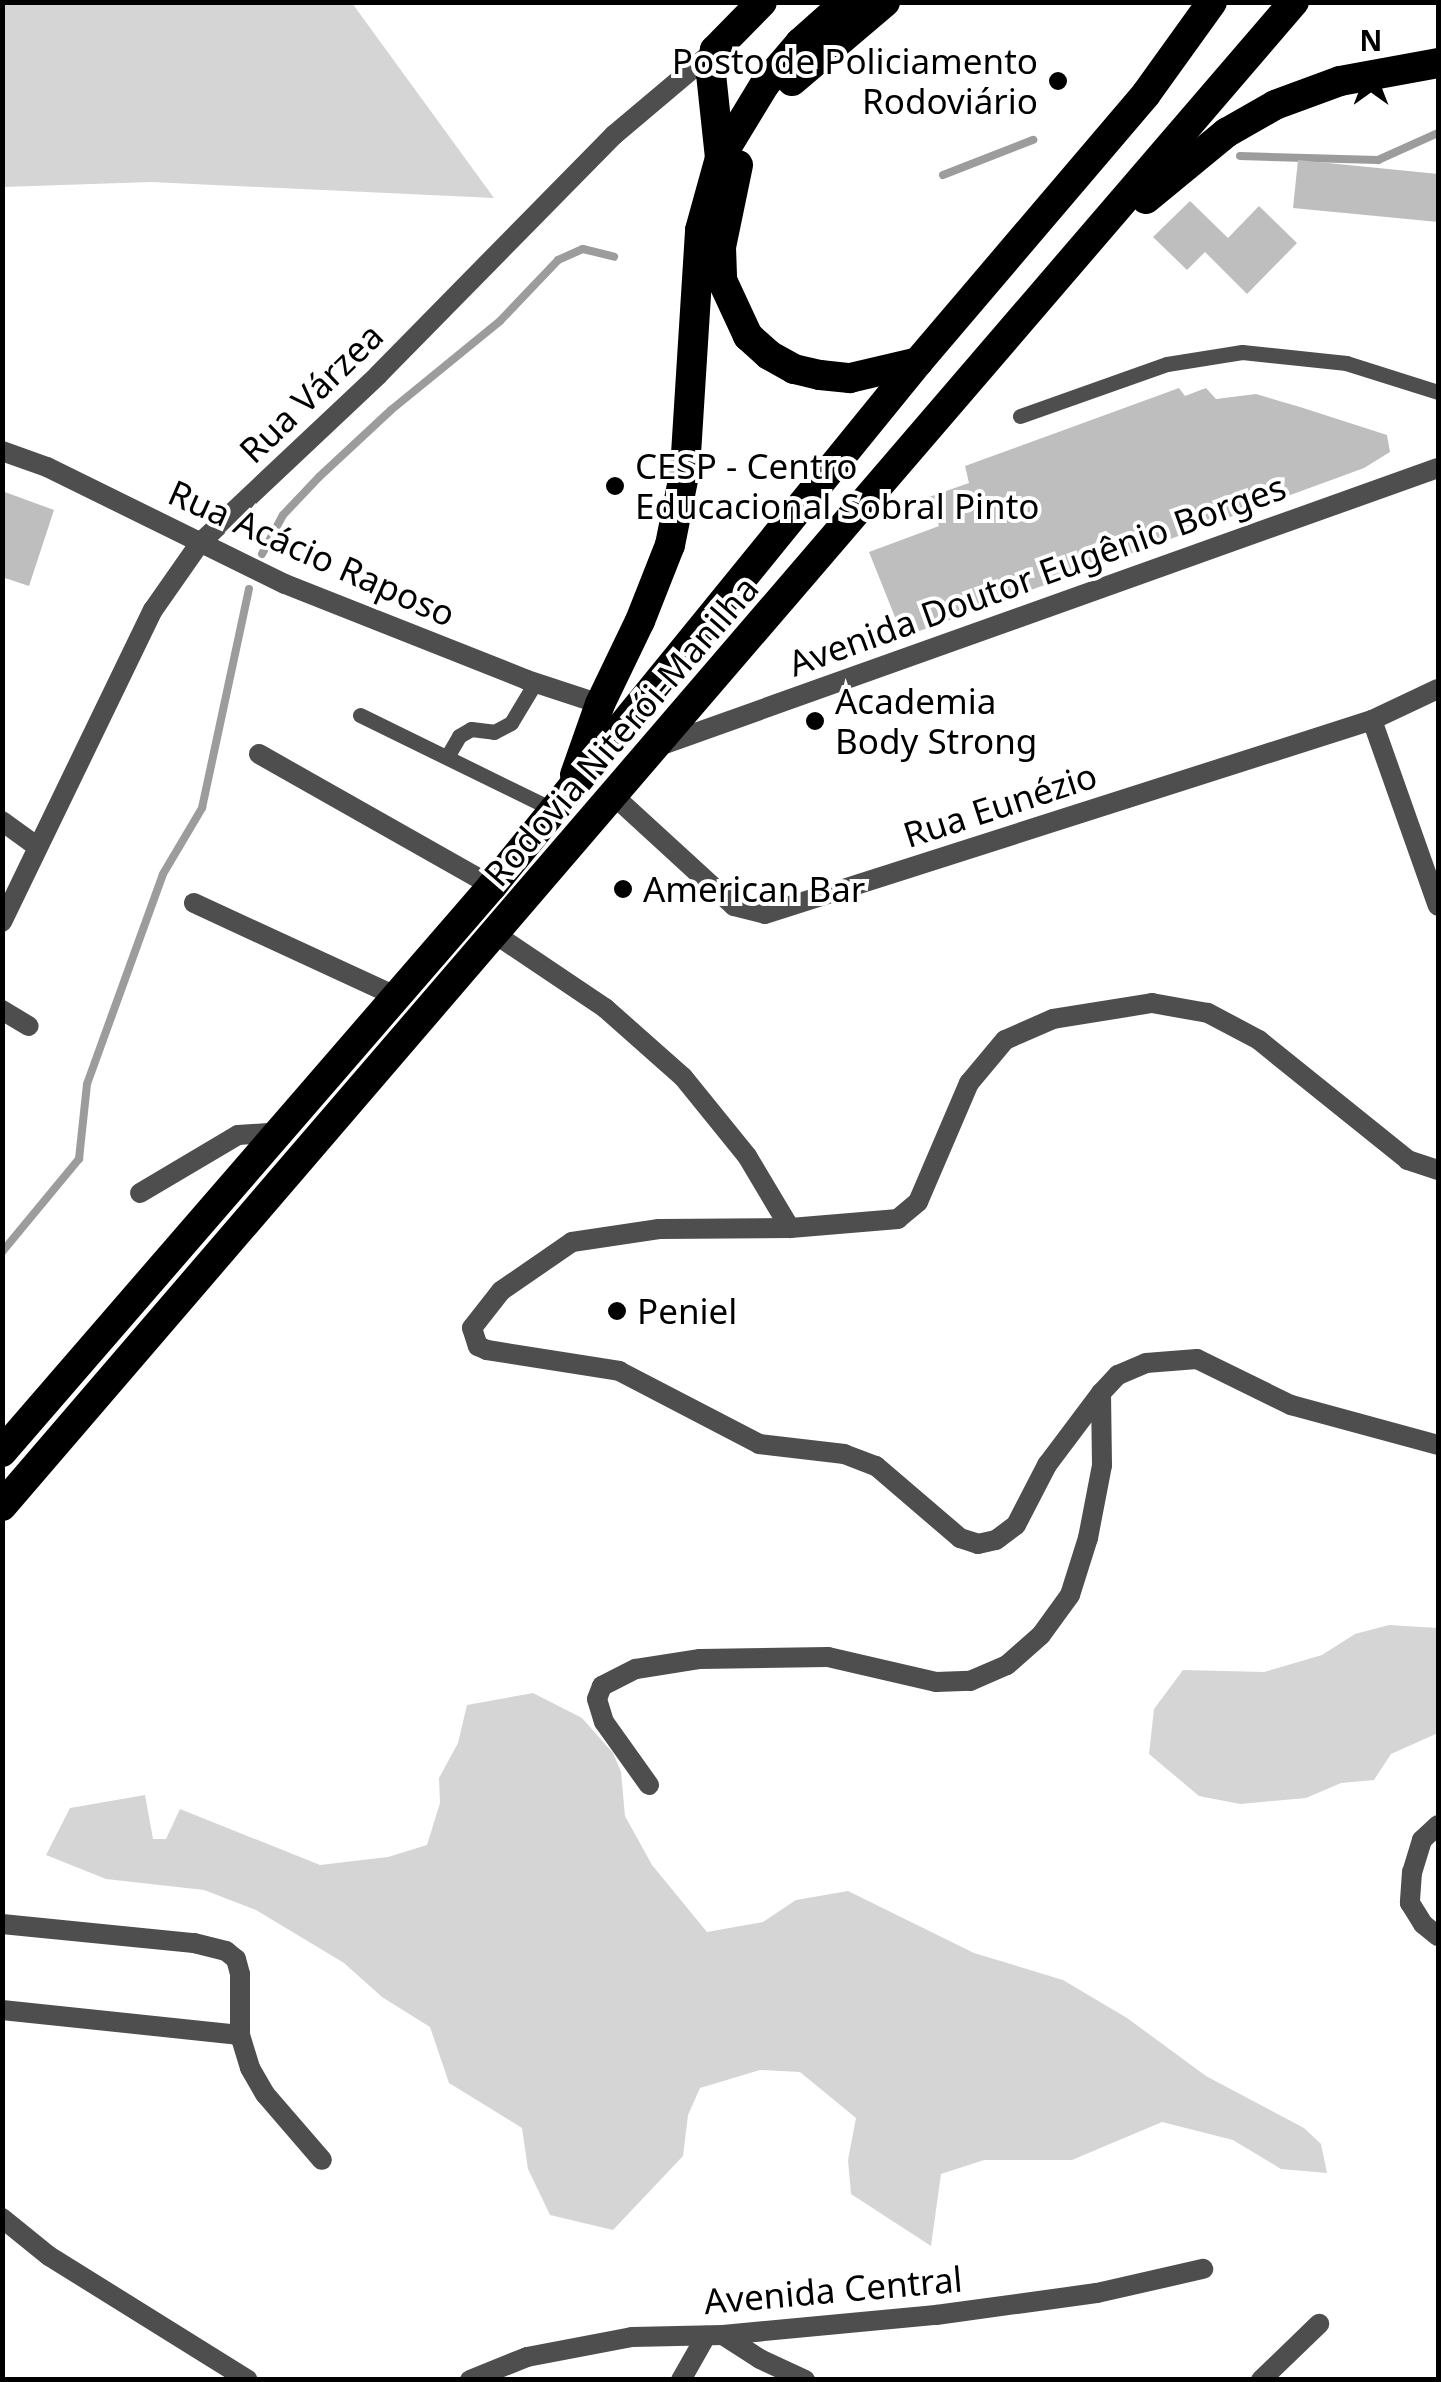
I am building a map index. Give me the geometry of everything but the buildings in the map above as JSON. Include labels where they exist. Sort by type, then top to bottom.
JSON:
[{"type":"highway","points":[[720,158],[710,74],[715,50],[762,2]]},
{"type":"highway","points":[[562,802],[670,545],[684,470],[700,230],[720,158],[765,84],[846,2]]},
{"type":"highway","points":[[885,2],[814,59],[772,101],[750,134],[736,169],[720,248],[722,280],[748,336],[794,370],[850,378],[918,362]]},
{"type":"highway","name":"Rodovia Niterói-Manilha","points":[[2,1452],[283,1132],[492,886],[918,362],[1146,94],[1212,2]]},
{"type":"highway","name":"Rodovia Niterói-Manilha","points":[[2,1506],[660,746],[1294,2]]},
{"type":"highway","points":[[1085,248],[1226,133],[1275,105],[1340,81],[1438,63]]},
{"type":"street","name":"Rua Várzea","points":[[2,922],[153,610],[200,543],[378,375],[614,136],[715,50]]},
{"type":"street","name":"Rua Acácio Raposo","points":[[2,451],[47,467],[285,584],[535,683],[600,704]]},
{"type":"street","name":"Avenida Doutor Eugênio Borges","points":[[660,746],[1438,468]]},
{"type":"street","name":"Rua Eunézio","points":[[614,796],[734,906],[765,914],[1372,720],[1438,689]]},
{"type":"street","points":[[1372,720],[1438,906]]},
{"type":"street","points":[[259,754],[492,886]]},
{"type":"street","points":[[2,821],[36,846]]},
{"type":"street","points":[[194,903],[395,996]]},
{"type":"street","points":[[495,934],[605,1008],[684,1077],[747,1156],[790,1228]]},
{"type":"street","points":[[1438,1170],[1408,1160],[1259,1040],[1208,1014],[1152,1003],[1052,1019],[1004,1040],[969,1083],[918,1202],[898,1219],[790,1228],[660,1229],[572,1242],[500,1292],[478,1317],[473,1338],[487,1350],[576,1361],[619,1371],[758,1444],[844,1454],[876,1466],[960,1538],[978,1544],[996,1540],[1016,1526],[1047,1465],[1101,1392],[1118,1376],[1146,1363],[1197,1359],[1291,1405],[1438,1445]]},
{"type":"street","points":[[2,1010],[29,1026]]},
{"type":"street","points":[[140,1193],[238,1135],[283,1132]]},
{"type":"street","points":[[649,1784],[604,1722],[597,1699],[602,1686],[636,1669],[716,1658],[828,1657],[936,1682],[970,1681],[1007,1666],[1040,1635],[1070,1595],[1088,1538],[1102,1465],[1101,1392]]},
{"type":"street","points":[[1438,1824],[1422,1840],[1412,1872],[1410,1903],[1423,1924],[1438,1936]]},
{"type":"street","points":[[2,1924],[194,1944],[226,1952],[236,1959],[240,1974],[240,2035],[250,2068],[266,2094],[322,2160]]},
{"type":"street","points":[[2,2010],[240,2035]]},
{"type":"street","points":[[2,2218],[49,2256],[248,2380]]},
{"type":"street","name":"Avenida Central","points":[[470,2380],[527,2357],[632,2337],[714,2336],[936,2316],[1097,2293],[1203,2268]]},
{"type":"street","points":[[1261,2380],[1319,2324]]},
{"type":"street","points":[[681,2380],[714,2336],[806,2380]]},
{"type":"lane","points":[[1020,416],[1167,364],[1242,352],[1346,363],[1438,392]]},
{"type":"lane","points":[[447,757],[459,736],[471,729],[494,732],[511,723],[535,683]]},
{"type":"lane","points":[[360,715],[447,757],[562,802]]},
{"type":"shaded area","points":[[2,3],[352,3],[494,198],[151,182],[3,187]]},
{"type":"shaded area","points":[[1389,1625],[1438,1628],[1438,1733],[1391,1754],[1374,1780],[1341,1783],[1306,1798],[1240,1804],[1199,1796],[1149,1754],[1154,1709],[1183,1670],[1264,1672],[1322,1655],[1355,1634]]},
{"type":"shaded area","points":[[533,1693],[582,1718],[613,1753],[621,1772],[625,1816],[652,1865],[707,1932],[763,1922],[796,1900],[848,1891],[974,1953],[1063,1980],[1127,2018],[1206,2076],[1304,2128],[1321,2144],[1327,2173],[1281,2169],[1233,2140],[1162,2122],[1072,2160],[984,2160],[941,2174],[931,2246],[851,2194],[848,2160],[856,2118],[800,2072],[760,2070],[700,2088],[688,2115],[683,2156],[613,2230],[550,2215],[528,2169],[522,2128],[449,2083],[430,2027],[382,1997],[344,1963],[256,1910],[204,1890],[106,1879],[46,1855],[70,1808],[145,1795],[153,1839],[166,1839],[180,1809],[320,1865],[388,1857],[427,1845],[440,1803],[439,1778],[458,1743],[467,1705]]},
{"type":"waterway","points":[[1240,156],[1378,160],[1438,133]]},
{"type":"waterway","points":[[943,175],[1033,140]]},
{"type":"waterway","points":[[262,554],[283,515],[319,477],[391,410],[500,321],[558,260],[583,249],[614,257]]},
{"type":"waterway","points":[[2,1252],[79,1159],[87,1084],[163,874],[202,808],[249,589]]},
{"type":"place","name":"Posto de Policiamento Rodoviário","points":[[1058,81]]},
{"type":"place","name":"CESP - Centro Educacional Sobral Pinto","points":[[615,486]]},
{"type":"place","name":"Academia Body Strong","points":[[815,721]]},
{"type":"place","name":"American Bar","points":[[623,889]]},
{"type":"place","name":"Peniel","points":[[617,1311]]}]
